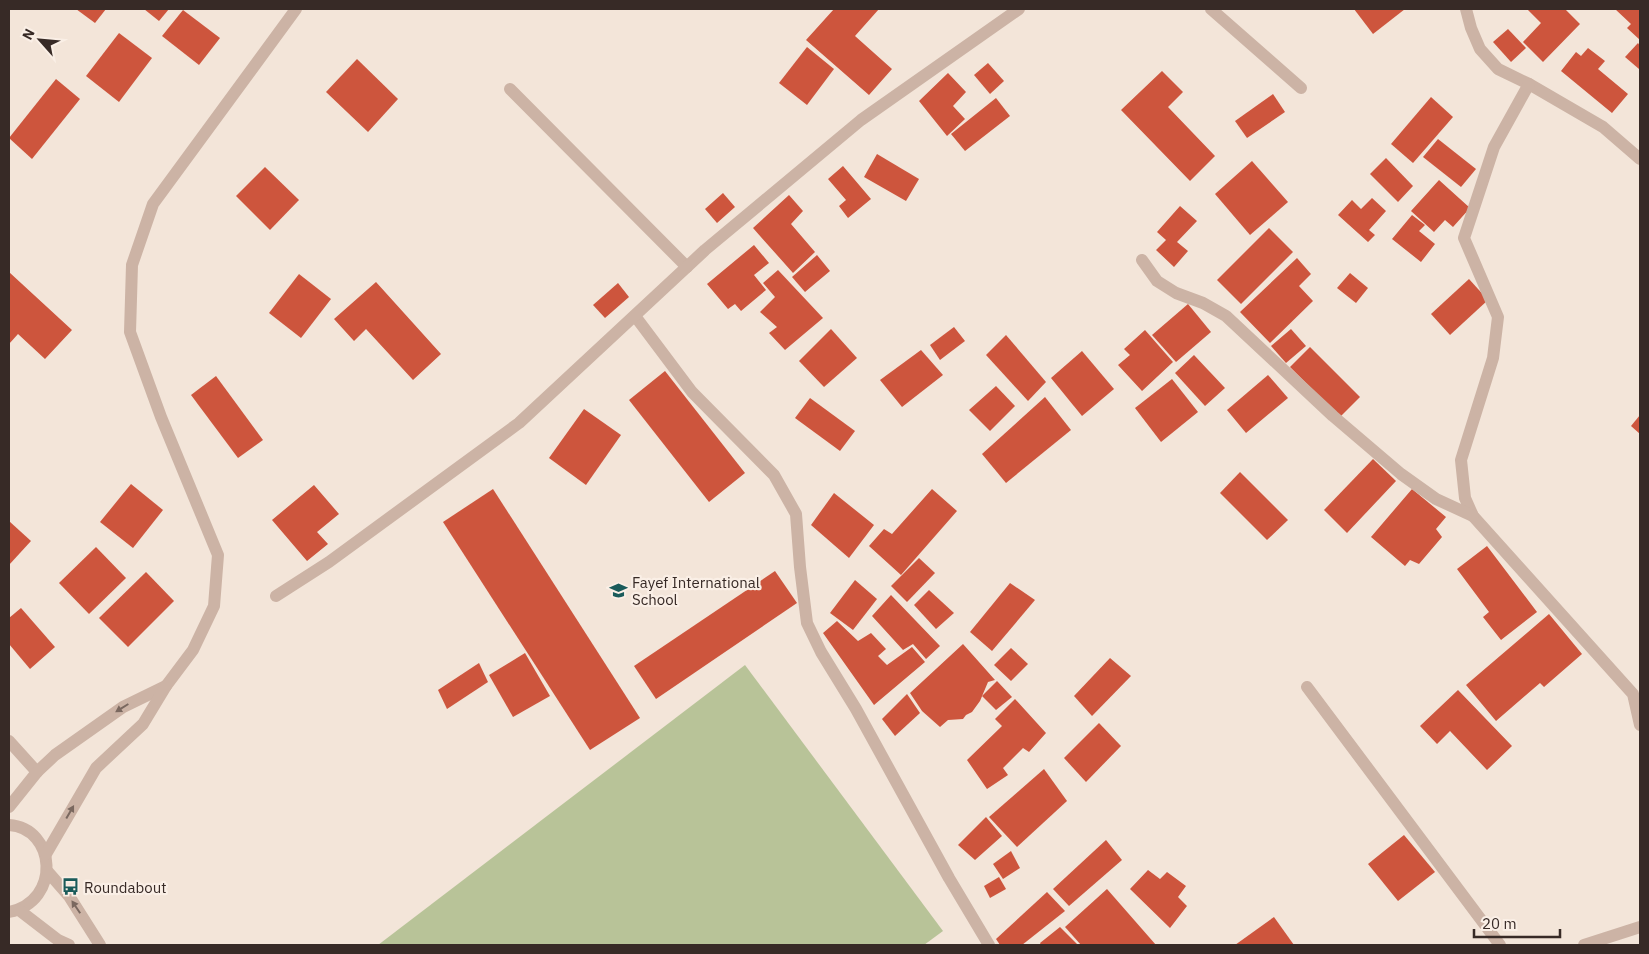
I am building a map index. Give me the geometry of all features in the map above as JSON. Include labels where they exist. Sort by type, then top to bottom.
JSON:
[{"type":"street","points":[[46,854],[96,768],[143,724],[166,686],[193,650],[214,606],[218,555],[130,332],[132,265],[153,204],[296,9]]},
{"type":"street","points":[[276,596],[328,562],[519,423],[687,267],[861,120],[1019,9]]},
{"type":"street","points":[[1211,9],[1301,88]]},
{"type":"street","points":[[1466,9],[1471,28],[1480,49],[1498,69],[1529,84],[1603,127],[1640,159]]},
{"type":"street","points":[[1529,84],[1494,146],[1464,238],[1498,317],[1493,358],[1461,460],[1464,498],[1473,516],[1633,694],[1640,725]]},
{"type":"street","points":[[510,89],[687,267]]},
{"type":"street","points":[[1142,260],[1157,281],[1226,316],[1333,416],[1401,474],[1436,499],[1473,516]]},
{"type":"street","points":[[634,316],[692,392],[774,476],[796,514],[807,622],[821,652],[856,709],[949,878],[989,945]]},
{"type":"street","points":[[9,807],[37,772],[56,755],[123,706],[166,686]]},
{"type":"street","points":[[1307,687],[1500,945]]},
{"type":"street","points":[[9,741],[37,772]]},
{"type":"street","points":[[9,825],[16,825],[34,836],[46,854],[48,872],[43,888],[33,901],[14,911],[58,940],[69,945]]},
{"type":"street","points":[[48,872],[68,896],[100,945]]},
{"type":"street","points":[[1584,945],[1640,927]]},
{"type":"green space","points":[[745,665],[943,931],[924,945],[378,945]]},
{"type":"building","points":[[76,9],[106,9],[95,23]]},
{"type":"building","points":[[144,9],[169,9],[159,21]]},
{"type":"building","points":[[834,9],[879,9],[855,36],[892,69],[869,95],[806,40]]},
{"type":"building","points":[[1354,9],[1405,9],[1373,34]]},
{"type":"building","points":[[1527,9],[1565,9],[1580,24],[1543,62],[1523,42],[1541,23]]},
{"type":"building","points":[[1615,9],[1640,9],[1640,40],[1627,28],[1631,24]]},
{"type":"building","points":[[183,10],[220,38],[199,65],[162,36]]},
{"type":"building","points":[[1508,29],[1526,48],[1511,62],[1493,42]]},
{"type":"building","points":[[119,33],[152,58],[119,102],[86,76]]},
{"type":"building","points":[[1638,43],[1640,46],[1639,69],[1625,57]]},
{"type":"building","points":[[807,47],[834,69],[807,105],[779,83]]},
{"type":"building","points":[[1588,48],[1605,61],[1598,69],[1628,94],[1612,113],[1561,71],[1576,52],[1581,56]]},
{"type":"building","points":[[357,59],[398,99],[368,132],[326,92]]},
{"type":"building","points":[[988,63],[1004,81],[990,94],[974,75]]},
{"type":"building","points":[[1162,71],[1183,92],[1168,107],[1215,156],[1190,181],[1121,110]]},
{"type":"building","points":[[948,73],[966,92],[953,106],[965,119],[947,136],[919,101]]},
{"type":"building","points":[[56,79],[80,99],[32,159],[9,138]]},
{"type":"building","points":[[1273,94],[1285,112],[1247,138],[1235,121]]},
{"type":"building","points":[[1431,97],[1453,117],[1413,163],[1391,144]]},
{"type":"building","points":[[996,98],[1010,116],[965,151],[951,134]]},
{"type":"building","points":[[1438,139],[1476,169],[1461,187],[1423,157]]},
{"type":"building","points":[[877,154],[919,179],[906,201],[864,177]]},
{"type":"building","points":[[1386,158],[1413,186],[1398,202],[1370,174]]},
{"type":"building","points":[[1252,161],[1288,202],[1250,235],[1215,194]]},
{"type":"building","points":[[843,166],[871,199],[848,218],[839,206],[846,200],[828,179]]},
{"type":"building","points":[[265,167],[299,200],[270,230],[236,196]]},
{"type":"building","points":[[1439,180],[1470,208],[1453,227],[1445,220],[1434,232],[1411,211]]},
{"type":"building","points":[[723,193],[735,207],[717,223],[705,209]]},
{"type":"building","points":[[789,195],[803,211],[791,224],[815,252],[793,273],[753,228]]},
{"type":"building","points":[[1372,198],[1386,211],[1369,230],[1375,235],[1368,242],[1338,215],[1352,200],[1361,209]]},
{"type":"building","points":[[1180,206],[1197,221],[1177,242],[1188,251],[1174,267],[1156,250],[1166,240],[1157,232]]},
{"type":"building","points":[[1412,215],[1425,225],[1419,231],[1435,244],[1421,262],[1392,239]]},
{"type":"building","points":[[1269,228],[1293,252],[1241,304],[1217,280]]},
{"type":"building","points":[[754,245],[769,263],[754,275],[766,290],[741,311],[735,304],[728,309],[707,284]]},
{"type":"building","points":[[817,255],[830,271],[805,292],[792,277]]},
{"type":"building","points":[[1297,258],[1311,274],[1299,286],[1313,301],[1270,343],[1240,312]]},
{"type":"building","points":[[778,270],[823,318],[785,350],[769,333],[777,327],[760,312],[775,297],[763,283]]},
{"type":"building","points":[[9,272],[72,330],[45,359],[18,334],[9,344]]},
{"type":"building","points":[[1350,273],[1368,288],[1356,303],[1337,288]]},
{"type":"building","points":[[299,274],[331,299],[301,338],[269,313]]},
{"type":"building","points":[[1469,279],[1488,300],[1450,335],[1431,314]]},
{"type":"building","points":[[376,282],[441,354],[413,380],[366,329],[354,341],[334,319]]},
{"type":"building","points":[[618,283],[629,297],[605,318],[593,305]]},
{"type":"building","points":[[1188,304],[1211,332],[1176,362],[1152,335]]},
{"type":"building","points":[[954,327],[965,341],[940,360],[930,345]]},
{"type":"building","points":[[831,329],[857,358],[824,387],[799,361]]},
{"type":"building","points":[[1291,329],[1306,346],[1286,363],[1271,346]]},
{"type":"building","points":[[1145,330],[1173,362],[1142,391],[1118,365],[1130,355],[1124,349]]},
{"type":"building","points":[[1006,335],[1046,382],[1028,401],[986,355]]},
{"type":"building","points":[[1310,347],[1360,397],[1340,417],[1290,367]]},
{"type":"building","points":[[921,350],[943,375],[902,407],[880,380]]},
{"type":"building","points":[[1082,351],[1114,389],[1082,416],[1051,378]]},
{"type":"building","points":[[1194,355],[1225,388],[1205,406],[1175,373]]},
{"type":"building","points":[[665,371],[745,473],[709,502],[629,400]]},
{"type":"building","points":[[1268,375],[1288,398],[1246,433],[1227,410]]},
{"type":"building","points":[[216,376],[263,440],[238,458],[191,395]]},
{"type":"building","points":[[1172,379],[1198,412],[1161,442],[1135,408]]},
{"type":"building","points":[[996,386],[1015,406],[990,431],[969,410]]},
{"type":"building","points":[[1045,397],[1071,430],[1006,483],[982,454]]},
{"type":"building","points":[[810,398],[855,431],[840,451],[795,418]]},
{"type":"building","points":[[584,409],[621,435],[586,485],[549,458]]},
{"type":"building","points":[[1640,415],[1640,434],[1631,426]]},
{"type":"building","points":[[1373,459],[1396,481],[1347,533],[1324,510]]},
{"type":"building","points":[[1240,472],[1288,520],[1267,540],[1220,493]]},
{"type":"building","points":[[131,484],[163,510],[133,548],[100,522]]},
{"type":"building","points":[[314,485],[339,514],[317,532],[328,544],[307,561],[272,520]]},
{"type":"building","points":[[493,489],[640,718],[590,750],[443,522]]},
{"type":"building","points":[[932,489],[957,511],[901,575],[869,546],[884,529],[892,534]]},
{"type":"building","points":[[1412,489],[1446,517],[1436,529],[1442,537],[1419,564],[1410,560],[1405,566],[1371,537]]},
{"type":"building","points":[[834,493],[874,525],[849,558],[811,525]]},
{"type":"building","points":[[9,521],[31,541],[9,565]]},
{"type":"building","points":[[1487,546],[1537,612],[1501,640],[1483,617],[1489,612],[1457,569]]},
{"type":"building","points":[[96,547],[126,578],[89,614],[59,583]]},
{"type":"building","points":[[919,558],[935,573],[907,602],[891,586]]},
{"type":"building","points":[[775,571],[797,603],[656,699],[634,666]]},
{"type":"building","points":[[146,572],[174,601],[128,647],[99,618]]},
{"type":"building","points":[[855,580],[877,599],[853,630],[830,613]]},
{"type":"building","points":[[1010,583],[1035,600],[992,651],[970,632]]},
{"type":"building","points":[[929,590],[954,613],[936,629],[914,605]]},
{"type":"building","points":[[891,595],[940,646],[926,659],[913,644],[903,650],[872,616]]},
{"type":"building","points":[[21,608],[55,647],[30,669],[9,644],[9,618]]},
{"type":"building","points":[[1549,614],[1582,654],[1544,687],[1540,683],[1496,721],[1466,685]]},
{"type":"building","points":[[837,621],[858,641],[871,633],[886,649],[878,656],[887,665],[912,647],[925,662],[874,705],[823,633]]},
{"type":"building","points":[[963,644],[995,680],[988,682],[980,701],[972,712],[963,719],[948,720],[940,727],[922,711],[910,693]]},
{"type":"building","points":[[1011,648],[1028,664],[1011,681],[994,665]]},
{"type":"building","points":[[525,653],[550,696],[513,717],[489,675]]},
{"type":"building","points":[[1110,658],[1131,676],[1092,716],[1074,696]]},
{"type":"building","points":[[479,663],[488,682],[447,709],[438,690]]},
{"type":"building","points":[[997,681],[1012,697],[996,710],[982,696]]},
{"type":"building","points":[[1458,690],[1512,746],[1487,770],[1450,731],[1437,744],[1420,726]]},
{"type":"building","points":[[907,694],[920,713],[895,736],[882,719]]},
{"type":"building","points":[[1015,699],[1046,733],[1029,752],[1023,748],[1003,768],[1008,775],[987,789],[967,760],[1002,726],[995,719]]},
{"type":"building","points":[[1099,723],[1121,746],[1086,782],[1064,758]]},
{"type":"building","points":[[1044,769],[1067,801],[1017,847],[989,817]]},
{"type":"building","points":[[986,817],[1002,836],[975,860],[958,845]]},
{"type":"building","points":[[1404,835],[1435,872],[1398,901],[1368,864]]},
{"type":"building","points":[[1106,840],[1122,860],[1069,906],[1053,889]]},
{"type":"building","points":[[1011,851],[1020,868],[1003,879],[993,864]]},
{"type":"building","points":[[1148,870],[1160,879],[1167,872],[1186,886],[1178,897],[1187,906],[1170,928],[1130,889]]},
{"type":"building","points":[[999,877],[1006,889],[990,898],[984,886]]},
{"type":"building","points":[[1107,889],[1156,945],[1081,945],[1065,927]]},
{"type":"building","points":[[1047,892],[1065,911],[1022,945],[1000,945],[996,939]]},
{"type":"building","points":[[1274,917],[1294,945],[1235,945]]},
{"type":"building","points":[[1060,927],[1078,945],[1041,945],[1040,943]]},
{"type":"place","name":"Fayef International School","points":[[618,591]]},
{"type":"place","name":"Roundabout","points":[[70,887]]}]
